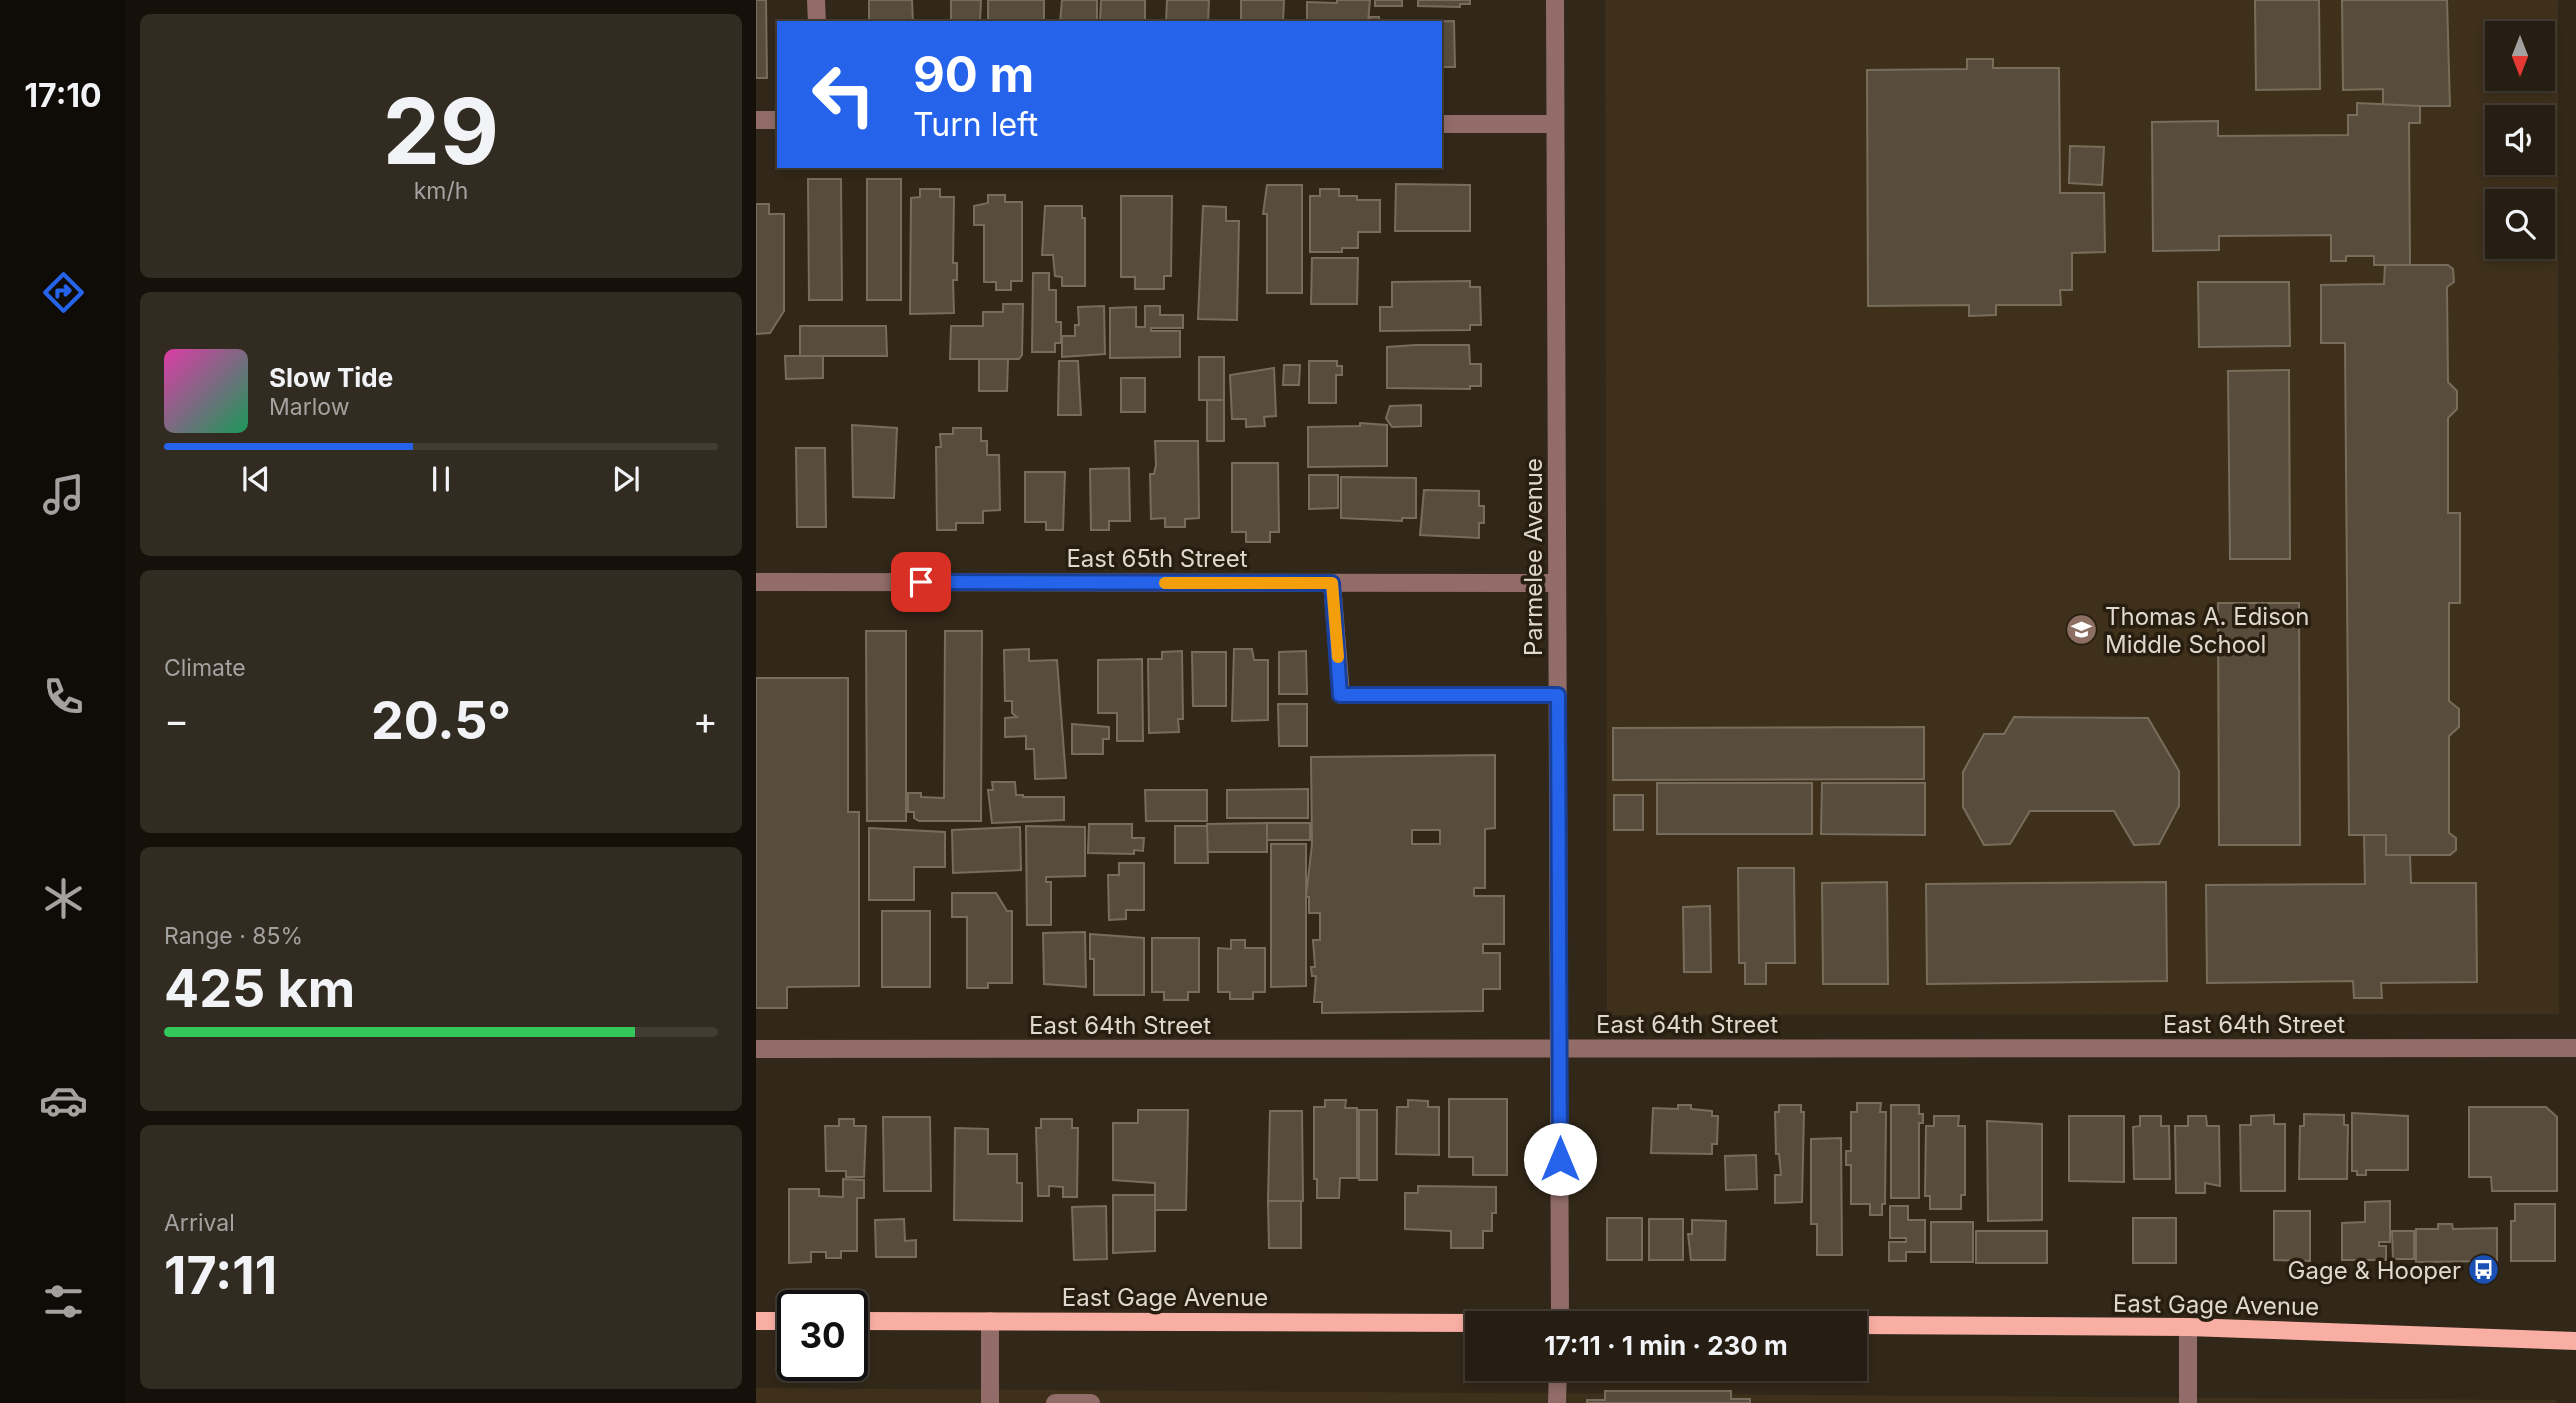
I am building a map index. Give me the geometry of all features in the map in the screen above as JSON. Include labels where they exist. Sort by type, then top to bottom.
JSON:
[{"type":"main road","points":[[756,1321],[777,1321]]},
{"type":"main road","name":"East Gage Avenue","points":[[868,1321],[1465,1323]]},
{"type":"main road","name":"East Gage Avenue","points":[[1867,1325],[2188,1327],[2576,1341]]},
{"type":"street","points":[[817,0],[817,21]]},
{"type":"street","name":"Parmelee Avenue","points":[[1555,0],[1560,1311]]},
{"type":"street","points":[[756,120],[777,120]]},
{"type":"street","points":[[1442,124],[1555,124]]},
{"type":"street","name":"East 65th Street","points":[[756,582],[1557,583]]},
{"type":"street","points":[[1332,583],[1340,695],[1558,695]]},
{"type":"street","name":"East 64th Street","points":[[756,1049],[2576,1048]]},
{"type":"street","points":[[990,1321],[990,1403]]},
{"type":"street","points":[[2188,1327],[2188,1403]]},
{"type":"street","points":[[1557,1403],[1558,1381]]},
{"type":"street","points":[[1055,1403],[1091,1403]]},
{"type":"shaded area","name":"Thomas A. Edison Middle School","points":[[1605,0],[2558,0],[2559,1014],[1607,1015]]},
{"type":"shaded area","points":[[756,1388],[2556,1400],[2556,1403],[756,1403]]},
{"type":"building","points":[[756,0],[766,0],[767,78],[756,78]]},
{"type":"building","points":[[869,0],[912,0],[913,21],[869,21]]},
{"type":"building","points":[[951,0],[981,0],[980,21],[951,21]]},
{"type":"building","points":[[988,0],[1044,0],[1044,21],[988,21]]},
{"type":"building","points":[[1062,0],[1097,0],[1097,21],[1060,21]]},
{"type":"building","points":[[1101,0],[1145,0],[1145,21],[1100,21]]},
{"type":"building","points":[[1167,0],[1209,0],[1208,21],[1166,21]]},
{"type":"building","points":[[1241,0],[1284,0],[1283,21],[1241,21]]},
{"type":"building","points":[[1337,0],[1370,0],[1368,21],[1307,21],[1307,2],[1337,3]]},
{"type":"building","points":[[1375,0],[1402,0],[1402,6],[1375,6]]},
{"type":"building","points":[[1418,0],[1470,0],[1470,4],[1460,4],[1460,7],[1418,6]]},
{"type":"building","points":[[2255,0],[2319,0],[2320,89],[2256,90]]},
{"type":"building","points":[[2342,0],[2447,0],[2450,106],[2383,106],[2383,89],[2343,90]]},
{"type":"building","points":[[1370,17],[1379,17],[1379,21],[1370,21]]},
{"type":"building","points":[[1442,21],[1454,21],[1455,67],[1442,67]]},
{"type":"building","points":[[1967,59],[1993,59],[1993,68],[2059,68],[2060,193],[2104,193],[2105,252],[2072,253],[2072,290],[2060,290],[2061,305],[1996,305],[1996,315],[1969,316],[1969,305],[1868,306],[1867,70],[1967,69]]},
{"type":"building","points":[[2357,103],[2420,106],[2420,123],[2409,123],[2410,265],[2374,265],[2374,256],[2346,256],[2346,261],[2331,261],[2331,235],[2219,236],[2219,250],[2153,251],[2152,122],[2218,121],[2218,136],[2348,135],[2348,115],[2357,115]]},
{"type":"building","points":[[2070,146],[2104,147],[2102,185],[2069,183]]},
{"type":"building","points":[[808,179],[841,179],[842,300],[809,300]]},
{"type":"building","points":[[867,179],[901,179],[901,300],[867,300]]},
{"type":"building","points":[[1396,184],[1470,185],[1470,231],[1395,231]]},
{"type":"building","points":[[1267,185],[1302,185],[1302,293],[1267,293],[1267,214],[1263,214]]},
{"type":"building","points":[[920,189],[940,189],[940,197],[954,197],[953,263],[957,263],[957,280],[953,280],[954,313],[910,314],[911,198],[920,197]]},
{"type":"building","points":[[1320,189],[1339,189],[1339,196],[1357,196],[1357,200],[1380,200],[1380,232],[1358,232],[1358,248],[1342,248],[1342,252],[1310,252],[1310,196],[1320,196]]},
{"type":"building","points":[[988,195],[1005,195],[1005,202],[1022,202],[1022,281],[1011,281],[1011,290],[996,290],[996,282],[984,282],[984,225],[974,225],[974,206],[988,203]]},
{"type":"building","points":[[1121,196],[1172,196],[1171,276],[1164,276],[1164,289],[1135,289],[1135,277],[1121,277]]},
{"type":"building","points":[[756,204],[769,204],[769,214],[784,214],[784,311],[770,333],[756,334]]},
{"type":"building","points":[[1045,206],[1082,206],[1082,218],[1085,218],[1085,286],[1062,286],[1062,277],[1055,276],[1053,255],[1042,255]]},
{"type":"building","points":[[1203,206],[1226,207],[1226,221],[1239,221],[1237,320],[1198,319]]},
{"type":"building","points":[[1312,258],[1358,258],[1357,304],[1311,304]]},
{"type":"building","points":[[2385,265],[2448,265],[2453,269],[2454,282],[2447,287],[2448,382],[2457,391],[2457,409],[2448,418],[2448,513],[2460,513],[2460,603],[2449,603],[2449,701],[2459,709],[2459,727],[2449,736],[2449,833],[2456,838],[2456,850],[2450,855],[2386,855],[2386,835],[2349,835],[2345,343],[2321,343],[2321,285],[2384,284]]},
{"type":"building","points":[[1033,273],[1049,273],[1049,290],[1056,290],[1056,322],[1061,322],[1061,343],[1055,343],[1055,352],[1032,352]]},
{"type":"building","points":[[1470,281],[1470,287],[1480,287],[1481,325],[1470,325],[1470,330],[1380,331],[1380,307],[1392,307],[1392,282]]},
{"type":"building","points":[[2198,282],[2289,282],[2290,346],[2199,347]]},
{"type":"building","points":[[1003,304],[1023,304],[1022,355],[1019,359],[950,359],[951,326],[983,326],[983,312],[1003,312]]},
{"type":"building","points":[[1104,306],[1105,354],[1062,357],[1062,336],[1075,336],[1075,325],[1079,325],[1078,307]]},
{"type":"building","points":[[1145,306],[1160,306],[1160,315],[1183,315],[1183,328],[1151,328],[1151,331],[1180,331],[1180,357],[1110,358],[1110,308],[1136,307],[1136,327],[1145,327]]},
{"type":"building","points":[[800,326],[886,326],[887,356],[800,356]]},
{"type":"building","points":[[1469,345],[1470,364],[1481,364],[1481,386],[1470,386],[1470,389],[1387,388],[1387,347]]},
{"type":"building","points":[[785,356],[823,356],[823,378],[786,379]]},
{"type":"building","points":[[1199,357],[1224,357],[1224,400],[1199,400]]},
{"type":"building","points":[[979,359],[1008,359],[1007,391],[979,391]]},
{"type":"building","points":[[1059,361],[1078,361],[1081,415],[1058,415]]},
{"type":"building","points":[[1309,361],[1337,361],[1337,366],[1342,366],[1342,375],[1336,375],[1336,403],[1309,403]]},
{"type":"building","points":[[1284,365],[1300,365],[1299,385],[1283,385]]},
{"type":"building","points":[[1274,368],[1276,416],[1264,417],[1265,426],[1246,427],[1246,419],[1232,419],[1230,375]]},
{"type":"building","points":[[2289,370],[2290,559],[2230,559],[2228,371]]},
{"type":"building","points":[[1121,378],[1145,378],[1145,412],[1121,412]]},
{"type":"building","points":[[1207,400],[1224,400],[1224,441],[1207,441]]},
{"type":"building","points":[[1421,405],[1421,426],[1392,427],[1386,418],[1390,406]]},
{"type":"building","points":[[1360,423],[1387,425],[1387,466],[1308,467],[1308,427],[1360,426]]},
{"type":"building","points":[[852,425],[897,428],[894,498],[853,497]]},
{"type":"building","points":[[953,428],[981,428],[981,441],[987,441],[987,455],[999,455],[1000,510],[983,511],[983,523],[956,523],[956,530],[937,530],[936,447],[941,447],[940,434],[953,434]]},
{"type":"building","points":[[1155,441],[1198,441],[1199,518],[1185,519],[1185,527],[1165,527],[1165,518],[1151,519],[1150,474],[1154,474],[1156,465]]},
{"type":"building","points":[[796,448],[825,448],[826,527],[797,527]]},
{"type":"building","points":[[1232,463],[1278,463],[1279,532],[1270,532],[1270,542],[1246,542],[1246,532],[1232,532]]},
{"type":"building","points":[[1129,468],[1130,521],[1109,521],[1109,530],[1091,530],[1090,469]]},
{"type":"building","points":[[1025,472],[1065,472],[1063,530],[1046,530],[1046,522],[1025,522]]},
{"type":"building","points":[[1309,475],[1338,475],[1338,508],[1309,509]]},
{"type":"building","points":[[1341,477],[1416,478],[1416,518],[1402,518],[1402,521],[1341,518]]},
{"type":"building","points":[[1424,490],[1479,491],[1479,506],[1484,506],[1484,523],[1479,523],[1479,538],[1420,535]]},
{"type":"building","points":[[2218,603],[2299,603],[2300,845],[2219,845]]},
{"type":"building","points":[[866,631],[906,631],[906,821],[867,821]]},
{"type":"building","points":[[945,631],[982,631],[981,821],[919,821],[914,818],[914,812],[908,812],[908,793],[921,793],[921,797],[944,798]]},
{"type":"building","points":[[1029,649],[1029,661],[1057,660],[1066,778],[1035,779],[1034,749],[1026,749],[1026,736],[1005,737],[1005,718],[1017,717],[1012,713],[1012,701],[1005,701],[1004,650]]},
{"type":"building","points":[[1234,649],[1252,649],[1254,660],[1268,660],[1268,720],[1232,721]]},
{"type":"building","points":[[1182,651],[1183,719],[1178,719],[1179,732],[1149,733],[1148,659],[1162,659],[1162,652]]},
{"type":"building","points":[[1306,651],[1307,694],[1279,694],[1279,652]]},
{"type":"building","points":[[1192,652],[1226,652],[1226,706],[1193,706]]},
{"type":"building","points":[[1142,659],[1143,741],[1117,741],[1117,713],[1098,713],[1098,660]]},
{"type":"building","points":[[756,678],[848,678],[848,812],[859,812],[859,986],[787,987],[787,1008],[756,1008]]},
{"type":"building","points":[[1278,704],[1307,704],[1307,746],[1279,746]]},
{"type":"building","points":[[2014,717],[2148,718],[2179,771],[2179,806],[2159,844],[2134,845],[2114,811],[2030,811],[2010,844],[1984,845],[1963,807],[1963,772],[1984,734],[2004,734]]},
{"type":"building","points":[[1072,724],[1109,727],[1109,739],[1103,739],[1103,754],[1072,754]]},
{"type":"building","points":[[1924,727],[1924,779],[1613,780],[1613,728]]},
{"type":"building","points":[[1495,755],[1495,828],[1485,829],[1485,888],[1474,888],[1474,896],[1504,896],[1504,944],[1483,944],[1483,953],[1500,953],[1500,989],[1483,989],[1483,1011],[1322,1013],[1322,1002],[1314,1002],[1316,976],[1312,976],[1311,967],[1315,967],[1313,940],[1320,940],[1320,913],[1309,913],[1309,897],[1306,897],[1312,844],[1311,757]],"holes":[[[1412,830],[1440,830],[1440,844],[1412,844]]]},
{"type":"building","points":[[992,782],[1015,782],[1016,795],[1023,797],[1064,797],[1064,820],[992,823],[988,790],[993,790]]},
{"type":"building","points":[[1657,783],[1812,783],[1812,834],[1657,834]]},
{"type":"building","points":[[1822,783],[1925,783],[1925,835],[1821,834]]},
{"type":"building","points":[[1308,789],[1308,818],[1227,818],[1227,790]]},
{"type":"building","points":[[1145,790],[1207,790],[1207,821],[1146,821]]},
{"type":"building","points":[[1614,795],[1643,795],[1643,830],[1614,830]]},
{"type":"building","points":[[1267,823],[1310,823],[1310,840],[1267,840]]},
{"type":"building","points":[[1267,823],[1267,852],[1207,852],[1207,824]]},
{"type":"building","points":[[1089,824],[1132,824],[1132,838],[1144,838],[1143,851],[1134,850],[1134,854],[1088,853]]},
{"type":"building","points":[[1026,826],[1085,827],[1085,876],[1046,877],[1046,882],[1051,882],[1051,925],[1027,925]]},
{"type":"building","points":[[1175,826],[1207,826],[1208,863],[1175,863]]},
{"type":"building","points":[[1020,827],[1021,870],[953,873],[952,830]]},
{"type":"building","points":[[869,828],[945,832],[945,867],[914,867],[914,900],[869,900]]},
{"type":"building","points":[[2364,835],[2386,835],[2386,855],[2410,855],[2411,883],[2476,883],[2477,982],[2381,983],[2382,998],[2354,998],[2353,981],[2207,983],[2206,885],[2365,884]]},
{"type":"building","points":[[1271,844],[1306,844],[1306,986],[1271,987]]},
{"type":"building","points":[[1119,863],[1144,863],[1144,910],[1126,910],[1126,919],[1109,920],[1108,875],[1119,875]]},
{"type":"building","points":[[1738,868],[1794,868],[1795,963],[1766,963],[1766,984],[1745,984],[1745,963],[1739,963]]},
{"type":"building","points":[[1887,882],[1888,984],[1823,984],[1822,883]]},
{"type":"building","points":[[2166,882],[2167,981],[1927,984],[1926,884]]},
{"type":"building","points":[[952,893],[996,893],[1007,911],[1012,911],[1012,983],[988,983],[988,988],[967,988],[967,917],[952,917]]},
{"type":"building","points":[[1710,906],[1711,972],[1684,972],[1683,907]]},
{"type":"building","points":[[882,911],[930,911],[930,987],[882,987]]},
{"type":"building","points":[[1085,932],[1086,987],[1044,984],[1043,933]]},
{"type":"building","points":[[1090,934],[1144,938],[1144,995],[1094,995],[1094,959],[1090,959]]},
{"type":"building","points":[[1152,938],[1199,938],[1199,992],[1188,992],[1188,1000],[1164,1000],[1164,992],[1152,992]]},
{"type":"building","points":[[1231,940],[1245,940],[1245,948],[1265,948],[1265,992],[1253,992],[1253,999],[1230,999],[1230,992],[1218,992],[1218,948],[1231,949]]},
{"type":"building","points":[[1449,1099],[1507,1099],[1507,1175],[1473,1175],[1473,1157],[1449,1157]]},
{"type":"building","points":[[1325,1100],[1346,1100],[1345,1108],[1357,1108],[1357,1178],[1340,1178],[1339,1198],[1317,1198],[1317,1179],[1314,1179],[1314,1107],[1325,1107]]},
{"type":"building","points":[[1408,1100],[1428,1101],[1428,1107],[1439,1107],[1439,1155],[1396,1154],[1397,1107],[1408,1107]]},
{"type":"building","points":[[1857,1103],[1881,1103],[1880,1112],[1886,1112],[1885,1204],[1882,1204],[1882,1215],[1870,1215],[1870,1204],[1851,1204],[1851,1165],[1846,1165],[1846,1151],[1851,1151],[1851,1112],[1857,1112]]},
{"type":"building","points":[[1678,1105],[1691,1105],[1691,1109],[1712,1111],[1712,1116],[1718,1116],[1717,1144],[1712,1144],[1712,1154],[1651,1153],[1653,1108],[1678,1109]]},
{"type":"building","points":[[1779,1105],[1801,1105],[1801,1112],[1804,1112],[1802,1202],[1775,1203],[1775,1175],[1781,1175],[1779,1154],[1776,1154],[1775,1112],[1779,1112]]},
{"type":"building","points":[[1891,1105],[1919,1105],[1919,1114],[1923,1114],[1923,1123],[1919,1123],[1919,1198],[1891,1198]]},
{"type":"building","points":[[2469,1107],[2546,1107],[2557,1117],[2557,1191],[2492,1191],[2491,1177],[2469,1177]]},
{"type":"building","points":[[1138,1110],[1188,1110],[1186,1210],[1155,1210],[1155,1183],[1113,1180],[1113,1123],[1138,1123]]},
{"type":"building","points":[[1359,1110],[1377,1110],[1377,1180],[1359,1180]]},
{"type":"building","points":[[1270,1111],[1302,1111],[1303,1201],[1268,1201]]},
{"type":"building","points":[[2352,1113],[2408,1116],[2408,1170],[2366,1170],[2366,1175],[2357,1175],[2357,1171],[2352,1171]]},
{"type":"building","points":[[2304,1114],[2344,1115],[2344,1125],[2348,1125],[2347,1179],[2299,1179],[2300,1126],[2304,1126]]},
{"type":"building","points":[[2274,1115],[2274,1124],[2285,1124],[2285,1191],[2241,1191],[2240,1125],[2251,1125],[2251,1116]]},
{"type":"building","points":[[1934,1116],[1959,1116],[1958,1126],[1965,1126],[1965,1195],[1961,1195],[1961,1209],[1930,1209],[1930,1196],[1925,1196],[1926,1126],[1934,1126]]},
{"type":"building","points":[[2069,1116],[2124,1116],[2124,1182],[2069,1181]]},
{"type":"building","points":[[2140,1116],[2161,1116],[2161,1126],[2169,1126],[2170,1179],[2134,1179],[2133,1127],[2140,1126]]},
{"type":"building","points":[[2188,1116],[2206,1116],[2207,1126],[2219,1126],[2220,1186],[2205,1183],[2205,1193],[2176,1193],[2175,1126],[2188,1126]]},
{"type":"building","points":[[883,1117],[930,1117],[931,1191],[884,1191]]},
{"type":"building","points":[[839,1119],[854,1119],[854,1126],[866,1126],[864,1177],[846,1177],[846,1171],[826,1171],[825,1126],[839,1126]]},
{"type":"building","points":[[1041,1119],[1072,1119],[1072,1128],[1078,1128],[1077,1197],[1063,1197],[1063,1187],[1049,1186],[1049,1196],[1038,1196],[1036,1128],[1041,1128]]},
{"type":"building","points":[[1987,1121],[2042,1124],[2042,1220],[1988,1221]]},
{"type":"building","points":[[955,1128],[988,1129],[988,1154],[1017,1154],[1017,1183],[1022,1183],[1022,1221],[954,1220]]},
{"type":"building","points":[[1841,1138],[1842,1255],[1817,1255],[1817,1224],[1811,1224],[1811,1139]]},
{"type":"building","points":[[1756,1155],[1757,1189],[1726,1190],[1725,1156]]},
{"type":"building","points":[[843,1179],[864,1180],[864,1198],[857,1198],[857,1251],[841,1251],[841,1258],[826,1258],[826,1252],[811,1252],[811,1262],[789,1263],[789,1189],[819,1189],[819,1196],[843,1197]]},
{"type":"building","points":[[1418,1186],[1496,1187],[1496,1213],[1492,1213],[1492,1231],[1483,1231],[1483,1248],[1451,1248],[1451,1231],[1405,1229],[1405,1193],[1418,1193]]},
{"type":"building","points":[[1113,1195],[1155,1195],[1155,1251],[1113,1253]]},
{"type":"building","points":[[1268,1201],[1301,1201],[1301,1248],[1269,1248]]},
{"type":"building","points":[[2390,1201],[2390,1242],[2379,1242],[2379,1246],[2386,1246],[2386,1260],[2342,1260],[2342,1223],[2365,1222],[2365,1202]]},
{"type":"building","points":[[2515,1204],[2555,1204],[2555,1261],[2511,1261],[2511,1221],[2515,1221]]},
{"type":"building","points":[[1106,1206],[1107,1259],[1074,1260],[1072,1207]]},
{"type":"building","points":[[1890,1206],[1908,1206],[1908,1220],[1925,1220],[1925,1252],[1906,1252],[1906,1261],[1889,1261],[1889,1242],[1906,1242],[1906,1238],[1890,1238]]},
{"type":"building","points":[[2274,1211],[2310,1211],[2310,1261],[2274,1260]]},
{"type":"building","points":[[1607,1218],[1642,1218],[1642,1260],[1607,1260]]},
{"type":"building","points":[[2133,1218],[2176,1218],[2176,1263],[2133,1263]]},
{"type":"building","points":[[904,1219],[905,1241],[916,1240],[916,1257],[876,1257],[875,1220]]},
{"type":"building","points":[[1649,1219],[1683,1219],[1683,1260],[1649,1260]]},
{"type":"building","points":[[1692,1220],[1726,1221],[1725,1260],[1691,1260],[1688,1234],[1692,1234]]},
{"type":"building","points":[[1931,1222],[1973,1222],[1973,1262],[1931,1262]]},
{"type":"building","points":[[2438,1224],[2452,1224],[2453,1229],[2497,1228],[2497,1261],[2416,1262],[2416,1229],[2438,1229]]},
{"type":"building","points":[[1976,1231],[2047,1231],[2047,1263],[1976,1263]]},
{"type":"building","points":[[2392,1231],[2414,1231],[2414,1259],[2393,1259]]},
{"type":"building","points":[[1605,1391],[1731,1391],[1731,1399],[1750,1399],[1750,1403],[1587,1403],[1587,1400],[1605,1400]]},
{"type":"slow traffic","points":[[1165,583],[1332,583],[1338,657]]},
{"type":"place","name":"Thomas A. Edison Middle School","points":[[2082,630]]},
{"type":"place","name":"Gage & Hooper","points":[[2484,1270]]},
{"type":"route","points":[[921,582],[1332,583],[1340,695],[1558,695],[1560,1159]]}]
